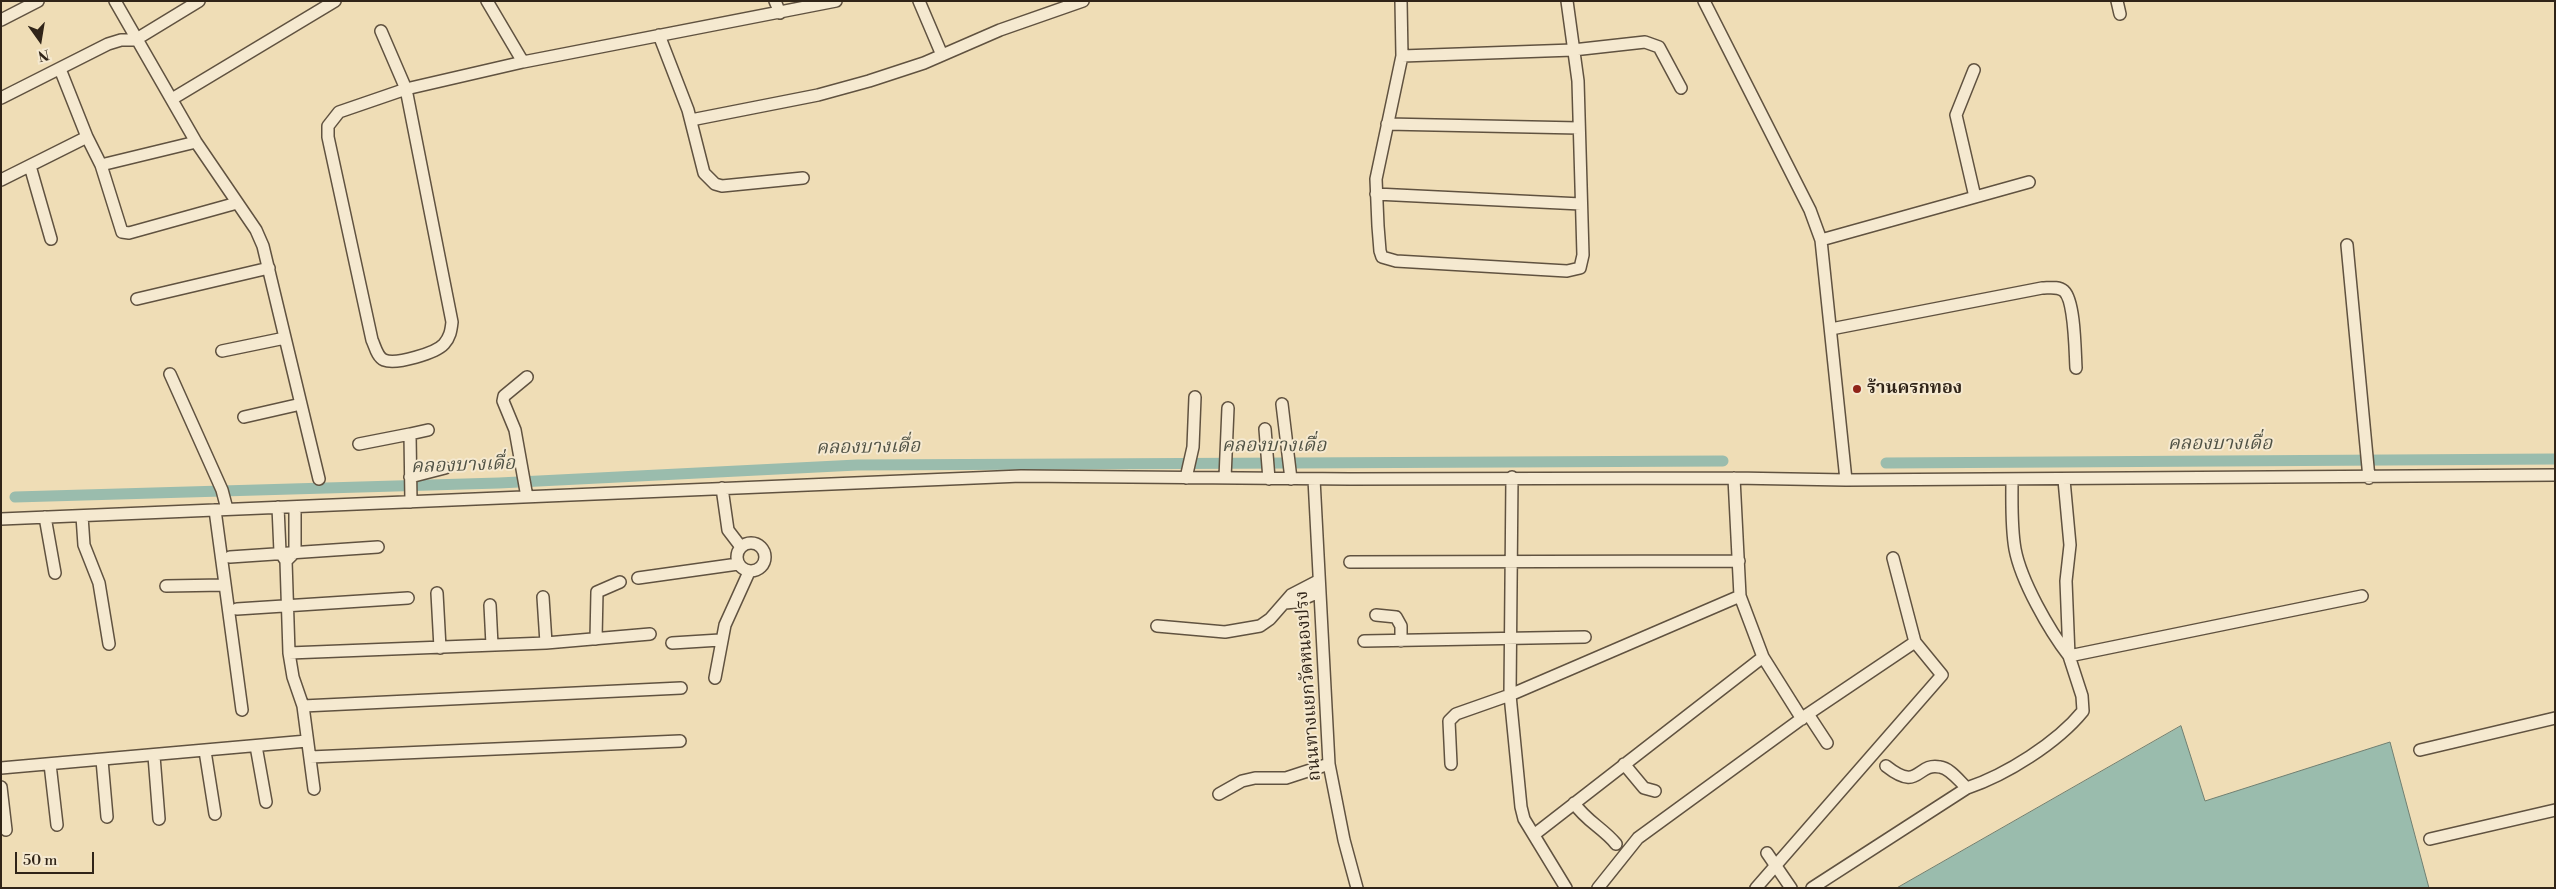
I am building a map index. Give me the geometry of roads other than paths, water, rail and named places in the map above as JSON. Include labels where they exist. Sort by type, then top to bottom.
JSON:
[{"type":"street","points":[[1,20],[38,1]]},
{"type":"street","points":[[115,1],[135,40],[196,142],[256,230],[263,246],[320,479]]},
{"type":"street","points":[[1,98],[108,44],[121,40],[135,40],[198,1]]},
{"type":"street","points":[[172,99],[335,1]]},
{"type":"street","points":[[487,1],[523,62]]},
{"type":"street","points":[[775,1],[780,13]]},
{"type":"street","points":[[381,31],[406,89],[452,322],[451,334],[443,345],[398,361],[384,360],[378,354],[372,340],[328,138],[328,126],[339,112],[406,89],[523,62],[836,1]]},
{"type":"street","points":[[919,1],[942,55]]},
{"type":"street","points":[[691,120],[826,93],[869,81],[942,55],[1000,30],[1083,1]]},
{"type":"street","points":[[1401,1],[1402,56],[1376,179],[1382,257],[1396,260],[1567,271],[1580,268],[1582,263],[1578,81],[1566,1]]},
{"type":"street","points":[[1704,1],[1810,210],[1821,240],[1846,480]]},
{"type":"street","points":[[2117,1],[2120,14]]},
{"type":"street","points":[[658,35],[691,120],[704,172],[715,184],[730,185],[803,178]]},
{"type":"street","points":[[1402,56],[1418,57],[1574,50],[1645,42],[1659,47],[1681,88]]},
{"type":"street","points":[[60,69],[87,137],[101,165],[122,232],[129,233],[237,203]]},
{"type":"street","points":[[1974,70],[1956,115],[1974,198]]},
{"type":"street","points":[[1387,124],[1579,128]]},
{"type":"street","points":[[1,180],[87,137]]},
{"type":"street","points":[[101,165],[196,142]]},
{"type":"street","points":[[30,166],[51,238]]},
{"type":"street","points":[[1821,240],[2029,182]]},
{"type":"street","points":[[1376,194],[1581,204]]},
{"type":"street","points":[[2347,245],[2369,478]]},
{"type":"street","points":[[136,299],[269,268]]},
{"type":"street","points":[[1831,329],[2042,288],[2060,288],[2065,291],[2070,303],[2076,368]]},
{"type":"street","points":[[222,351],[285,338]]},
{"type":"street","points":[[170,374],[222,490],[226,506]]},
{"type":"street","points":[[525,487],[514,430],[503,401],[504,396],[527,376]]},
{"type":"street","points":[[1187,470],[1193,447],[1195,397]]},
{"type":"street","points":[[244,417],[301,404]]},
{"type":"street","points":[[1282,404],[1290,470]]},
{"type":"street","points":[[1225,469],[1228,408]]},
{"type":"street","points":[[1265,429],[1268,471]]},
{"type":"street","points":[[359,444],[428,430]]},
{"type":"street","points":[[410,434],[410,489]]},
{"type":"street","points":[[410,489],[446,468]]},
{"type":"street","points":[[1,519],[214,510],[226,506],[295,506],[410,489],[525,487],[722,488],[1225,469],[1290,470],[1314,479],[1512,477],[2064,480],[2555,475]]},
{"type":"street","points":[[1512,477],[1510,695],[1521,808],[1524,819],[1566,888]]},
{"type":"street","points":[[1734,478],[1740,596],[1763,657],[1805,716],[1827,743]]},
{"type":"street","name":"ถนนทางแยกวัดหนองปรง","points":[[1314,479],[1329,764],[1344,840],[1357,888]]},
{"type":"street","points":[[2012,479],[2014,539],[2020,568],[2056,638],[2069,656]]},
{"type":"street","points":[[1812,888],[1967,788],[1983,783],[2030,756],[2083,711],[2082,696],[2069,656],[2066,581],[2070,545],[2064,480]]},
{"type":"street","points":[[722,488],[728,530],[741,547]]},
{"type":"street","points":[[295,506],[295,552]]},
{"type":"street","points":[[278,507],[288,605],[289,652],[293,677],[302,706],[314,789]]},
{"type":"street","points":[[214,510],[242,710]]},
{"type":"street","points":[[82,516],[84,545],[99,583],[110,644]]},
{"type":"street","points":[[45,517],[55,573]]},
{"type":"street","points":[[714,678],[720,640],[749,572],[762,566],[764,553],[755,544],[741,547],[736,555],[738,564],[749,572]]},
{"type":"street","points":[[230,557],[283,557],[295,552],[378,546]]},
{"type":"street","points":[[1756,888],[1942,676],[1915,642],[1893,558]]},
{"type":"street","points":[[1350,562],[1738,561]]},
{"type":"street","points":[[638,578],[738,564]]},
{"type":"street","points":[[596,639],[597,592],[620,582]]},
{"type":"street","points":[[166,586],[224,584]]},
{"type":"street","points":[[1157,626],[1225,632],[1260,626],[1270,619],[1285,603],[1296,602],[1319,586]]},
{"type":"street","points":[[437,593],[440,648]]},
{"type":"street","points":[[1451,764],[1449,721],[1456,714],[1510,695],[1740,596]]},
{"type":"street","points":[[2069,656],[2362,596]]},
{"type":"street","points":[[543,597],[546,643]]},
{"type":"street","points":[[237,609],[408,598]]},
{"type":"street","points":[[490,605],[492,645]]},
{"type":"street","points":[[1376,615],[1390,615],[1396,618],[1401,626],[1401,641]]},
{"type":"street","points":[[289,652],[546,643],[650,634]]},
{"type":"street","points":[[1364,641],[1585,638]]},
{"type":"street","points":[[672,643],[720,640]]},
{"type":"street","points":[[1598,888],[1638,838],[1805,716],[1915,642]]},
{"type":"street","points":[[1534,834],[1763,657]]},
{"type":"street","points":[[302,706],[681,688]]},
{"type":"street","points":[[2420,750],[2555,718]]},
{"type":"street","points":[[1,768],[307,741]]},
{"type":"street","points":[[310,757],[680,741]]},
{"type":"street","points":[[256,746],[266,802]]},
{"type":"street","points":[[205,751],[215,814]]},
{"type":"street","points":[[154,756],[159,819]]},
{"type":"street","points":[[102,760],[107,816]]},
{"type":"street","points":[[50,764],[57,826]]},
{"type":"street","points":[[1219,794],[1242,781],[1255,778],[1286,778],[1329,764]]},
{"type":"street","points":[[1624,764],[1644,788],[1655,791]]},
{"type":"street","points":[[1886,766],[1903,778],[1911,777],[1934,766],[1940,766],[1967,788]]},
{"type":"street","points":[[1,787],[6,830]]},
{"type":"street","points":[[1574,803],[1583,816],[1603,829],[1616,844]]},
{"type":"street","points":[[2430,839],[2555,810]]},
{"type":"street","points":[[1767,853],[1791,888]]},
{"type":"waterway","name":"คลองบางเดื่อ","points":[[1886,463],[2555,459]]},
{"type":"waterway","name":"คลองบางเดื่อ","points":[[15,497],[499,483],[857,465],[1723,461]]},
{"type":"place","name":"ร้านครกทอง","points":[[1857,389]]}]
